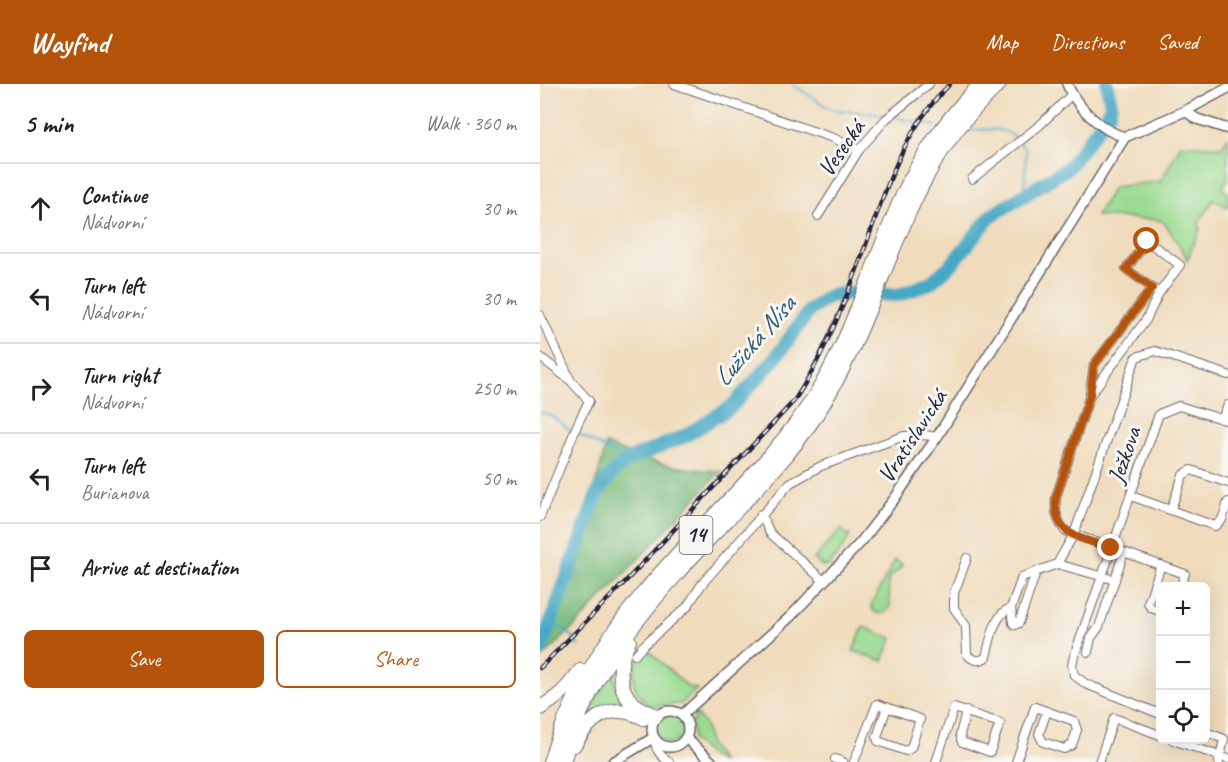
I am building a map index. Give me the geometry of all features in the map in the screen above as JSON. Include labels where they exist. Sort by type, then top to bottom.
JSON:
[{"type":"highway","name":"14","points":[[550,762],[582,682],[611,635],[657,577],[745,485],[787,436],[821,385],[855,316],[904,194],[980,91],[999,84]]},
{"type":"highway","name":"14","points":[[563,762],[583,707],[605,666],[635,621],[760,485],[795,444],[831,392],[861,330],[915,200],[924,169]]},
{"type":"highway","points":[[654,720],[633,704],[627,696],[622,684],[620,662],[624,648],[632,634],[685,564]]},
{"type":"highway","points":[[540,708],[569,687],[621,615],[634,605]]},
{"type":"highway","points":[[563,762],[582,731],[592,720],[602,714],[626,711],[654,720]]},
{"type":"street","points":[[674,84],[832,138],[859,150]]},
{"type":"street","name":"Vesecká","points":[[818,216],[859,150],[886,119],[929,84]]},
{"type":"street","points":[[1067,84],[1071,94],[1096,121],[1110,131],[1125,137],[1185,111],[1228,88]]},
{"type":"street","points":[[972,180],[1040,125],[1071,94]]},
{"type":"street","points":[[1185,111],[1197,119],[1228,129]]},
{"type":"street","name":"Vratislavická","points":[[682,715],[768,638],[824,581],[861,542],[895,498],[937,437],[1125,137]]},
{"type":"street","points":[[1155,291],[1126,269],[1147,241],[1180,265],[1155,291],[1094,365],[1090,395],[1056,497],[1054,512],[1065,531],[1185,574],[1182,582]]},
{"type":"street","points":[[1090,395],[1146,320],[1155,291]]},
{"type":"street","points":[[540,315],[570,380]]},
{"type":"street","points":[[1057,564],[1074,534],[1136,357],[1155,351],[1228,375]]},
{"type":"street","points":[[540,357],[570,380],[589,401],[540,517]]},
{"type":"street","points":[[1225,420],[1228,405]]},
{"type":"street","name":"Ježkova","points":[[1156,712],[1086,684],[1074,675],[1072,665],[1074,656],[1159,414],[1179,406],[1225,420]]},
{"type":"street","points":[[635,655],[687,607],[702,584],[790,483],[821,466],[904,436],[937,437]]},
{"type":"street","points":[[1171,509],[1183,475],[1191,470],[1228,483]]},
{"type":"street","points":[[1131,496],[1215,526],[1222,520],[1228,502]]},
{"type":"street","points":[[761,514],[770,533],[824,581]]},
{"type":"street","points":[[967,558],[954,593],[954,608],[966,626],[969,657],[978,660],[986,657],[999,617],[1011,608]]},
{"type":"street","points":[[1088,652],[1091,638],[1099,627],[1122,558]]},
{"type":"street","points":[[1036,572],[1018,625],[1013,623],[1011,608],[1022,578],[1036,572],[1057,564],[1115,580]]},
{"type":"street","points":[[1156,610],[1151,608],[1148,603],[1161,565]]},
{"type":"street","points":[[854,762],[877,704],[887,707],[920,719],[911,748],[906,751],[878,741],[877,737],[887,707]]},
{"type":"street","points":[[1016,762],[1035,707],[1047,711],[1074,722],[1077,730],[1072,745],[1064,749],[1043,742],[1039,734],[1047,711]]},
{"type":"street","points":[[936,762],[954,708],[966,711],[1000,723],[990,752],[962,742],[960,735],[966,711]]},
{"type":"street","points":[[669,762],[661,756],[651,732],[654,720],[661,712],[671,710],[682,715],[688,724],[682,742]]},
{"type":"street","points":[[1099,762],[1114,718],[1156,733]]},
{"type":"street","points":[[1183,744],[1222,759],[1226,739],[1210,733]]},
{"type":"street","points":[[654,739],[666,747],[682,742]]},
{"type":"street","points":[[613,762],[654,739]]},
{"type":"street","points":[[682,742],[705,762]]},
{"type":"street","points":[[682,742],[712,762]]},
{"type":"green space","points":[[1228,136],[1228,180],[1222,187],[1228,193],[1228,208],[1214,199],[1199,222],[1200,229],[1187,260],[1169,229],[1160,220],[1096,216],[1114,187],[1161,181],[1181,144],[1222,147]]},
{"type":"green space","points":[[606,444],[662,464],[721,471],[579,622],[540,660],[540,638],[598,476]]},
{"type":"green space","points":[[841,529],[850,535],[828,566],[822,566],[814,559]]},
{"type":"green space","points":[[895,560],[902,564],[888,580],[890,606],[883,613],[876,613],[871,605]]},
{"type":"green space","points":[[863,627],[892,638],[883,661],[853,651]]},
{"type":"green space","points":[[647,649],[688,687],[697,689],[681,704],[649,706],[639,695],[634,684],[634,670],[639,658]]},
{"type":"green space","points":[[614,665],[616,686],[627,705],[586,719]]},
{"type":"green space","points":[[696,714],[705,724],[709,744],[722,762],[712,757],[693,741],[692,724]]},
{"type":"green space","points":[[670,715],[680,719],[684,729],[680,739],[670,743],[660,739],[656,729],[660,719]]},
{"type":"waterway","points":[[792,84],[830,109],[886,115]]},
{"type":"waterway","name":"Lužická Nisa","points":[[540,651],[598,492],[614,471],[628,460],[685,436],[731,407],[774,360],[809,311],[829,296],[849,293],[899,295],[930,283],[951,265],[991,216],[1069,167],[1109,113],[1111,104],[1107,84]]},
{"type":"waterway","points":[[892,117],[936,126]]},
{"type":"waterway","points":[[962,131],[998,130],[1017,139]]},
{"type":"waterway","points":[[1020,143],[1026,150],[1024,195]]},
{"type":"waterway","points":[[540,412],[550,415],[573,432]]},
{"type":"waterway","points":[[579,435],[628,460]]},
{"type":"waterway","points":[[553,618],[558,626],[572,636]]},
{"type":"waterway","points":[[573,637],[579,647]]},
{"type":"railway","points":[[540,668],[625,582],[794,401],[813,370],[837,320],[893,171],[904,148],[932,104],[950,84]]},
{"type":"route","points":[[1111,548],[1065,531],[1054,512],[1056,497],[1090,395],[1094,365],[1152,288],[1126,269],[1147,241]]}]
